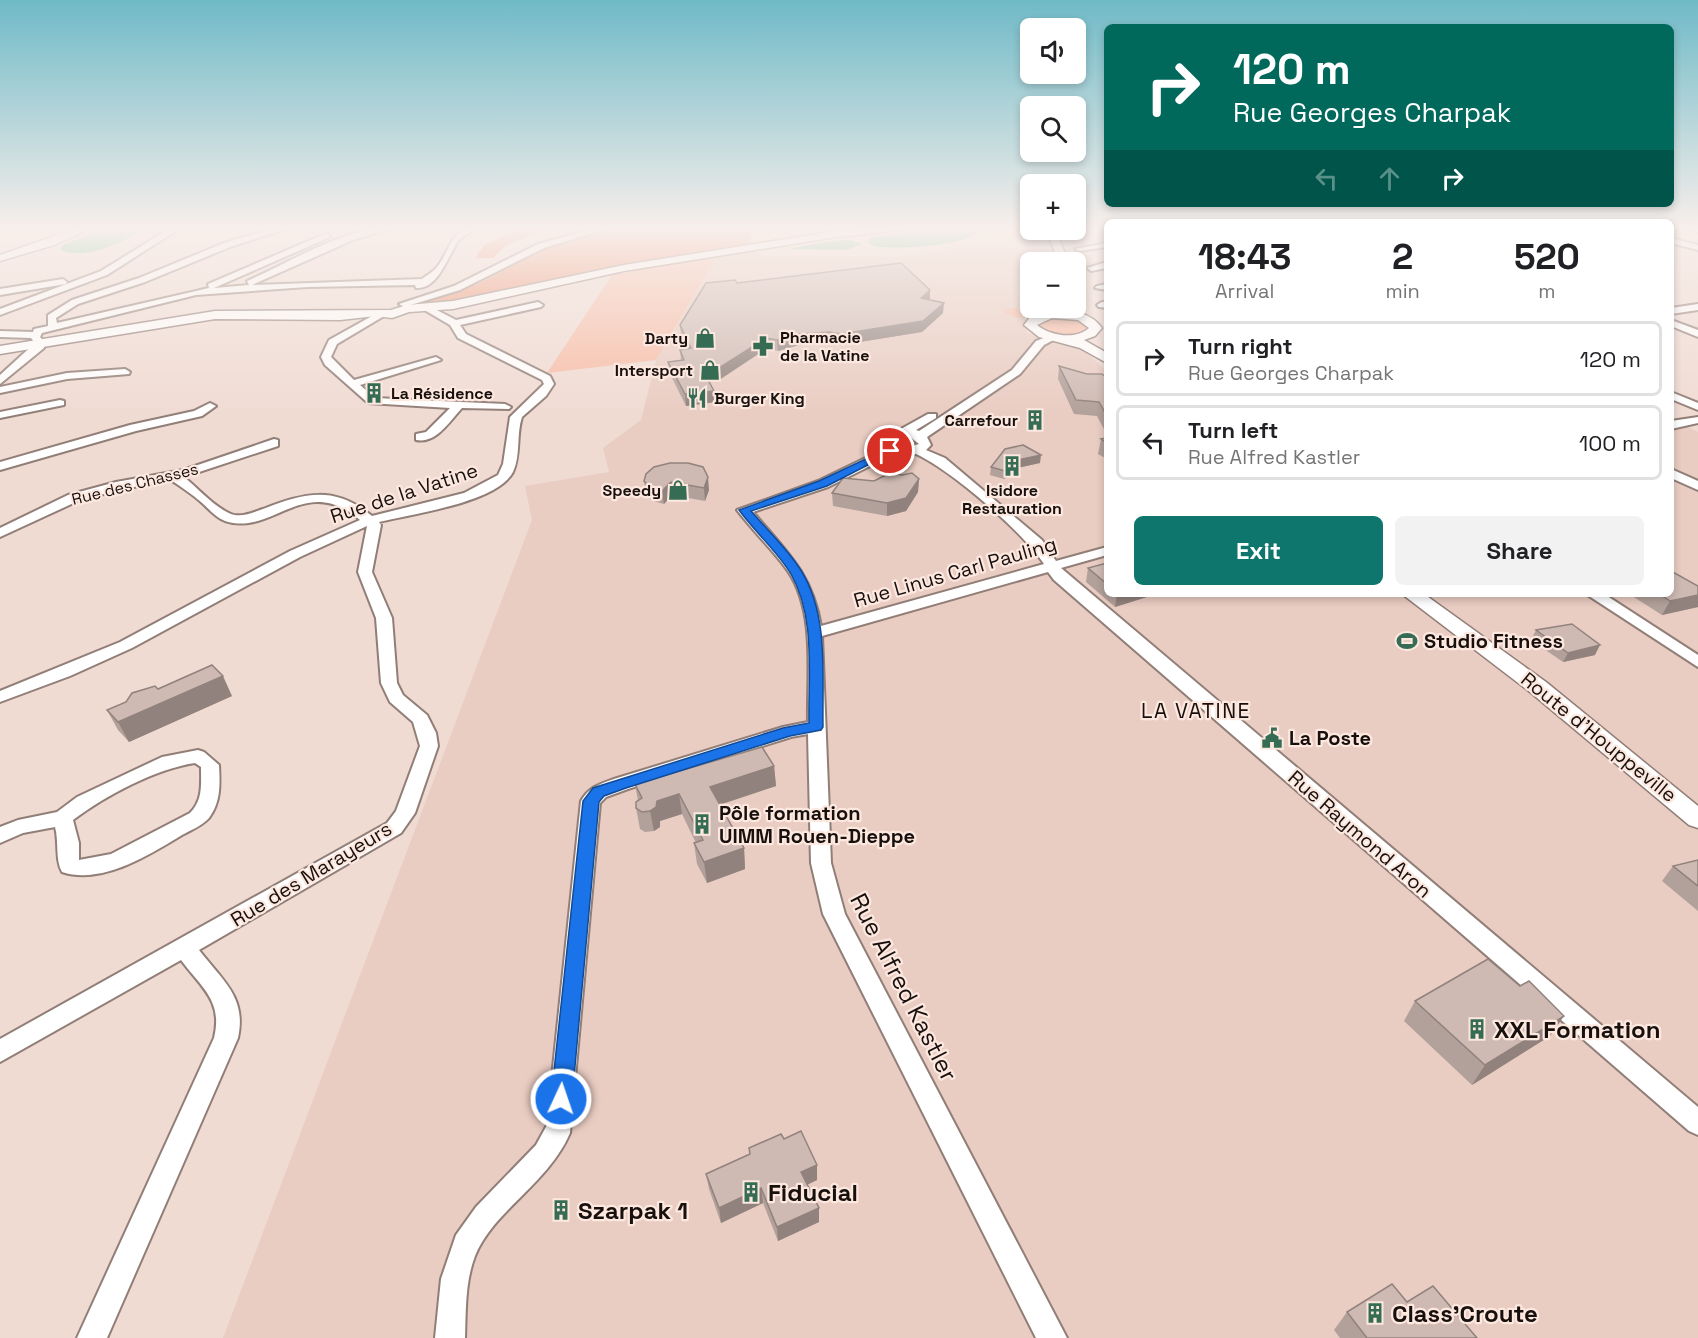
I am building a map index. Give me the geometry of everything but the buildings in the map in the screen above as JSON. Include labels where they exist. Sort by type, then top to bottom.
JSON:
[{"type":"street","points":[[0,312],[62,289]]},
{"type":"street","points":[[53,326],[50,320],[54,314],[75,302],[113,289]]},
{"type":"street","points":[[0,350],[38,338],[53,326],[218,289]]},
{"type":"street","points":[[401,304],[418,289]]},
{"type":"street","points":[[442,310],[462,336],[546,378],[549,384],[547,389],[514,408],[372,401],[328,363],[328,350],[342,335],[379,313],[452,289]]},
{"type":"street","points":[[401,304],[442,310],[531,289]]},
{"type":"street","points":[[454,323],[538,305]]},
{"type":"street","points":[[1674,311],[1698,307]]},
{"type":"street","points":[[0,334],[38,338],[146,328],[215,315],[340,316],[379,313]]},
{"type":"street","points":[[1086,317],[1096,328],[1091,340]]},
{"type":"street","points":[[1041,318],[1031,322],[1030,325],[1037,332],[1091,340],[1104,356]]},
{"type":"street","points":[[1674,323],[1698,334]]},
{"type":"street","points":[[906,432],[996,375],[1037,332]]},
{"type":"street","points":[[920,436],[924,445],[917,450],[890,451],[881,446],[881,438],[889,434],[906,432],[920,436],[1016,372],[1040,343],[1060,337]]},
{"type":"street","points":[[0,381],[40,346],[38,338]]},
{"type":"street","points":[[351,384],[436,360]]},
{"type":"street","points":[[0,390],[67,376],[125,372]]},
{"type":"street","points":[[1674,396],[1698,407]]},
{"type":"street","points":[[0,416],[60,403]]},
{"type":"street","points":[[0,466],[134,428],[198,414],[210,406]]},
{"type":"street","points":[[420,437],[430,435],[458,406]]},
{"type":"street","name":"Rue de la Vatine","points":[[0,697],[59,675],[127,645],[330,538],[369,521],[465,496],[497,482],[508,469],[514,408]]},
{"type":"street","points":[[1674,424],[1698,420]]},
{"type":"street","name":"Rue des Chasses","points":[[0,533],[73,498],[116,486],[175,476],[274,443]]},
{"type":"street","name":"Rue Raymond Aron","points":[[917,450],[941,461],[1013,522],[1037,543],[1059,577],[1698,1123]]},
{"type":"street","name":"Rue Alfred Kastler","points":[[890,451],[823,484],[744,510],[796,572],[809,602],[814,633],[822,863],[834,914],[1052,1338]]},
{"type":"street","points":[[1674,474],[1698,486]]},
{"type":"street","points":[[175,476],[230,518],[243,519],[257,516],[302,499],[327,497],[341,501],[369,521]]},
{"type":"street","name":"Rue des Marayeurs","points":[[0,1052],[373,841],[394,828],[405,813],[429,746],[421,719],[396,698],[389,683],[384,618],[364,572],[374,534],[374,525],[369,521]]},
{"type":"street","name":"Rue Linus Carl Pauling","points":[[814,633],[1104,552]]},
{"type":"street","name":"Route d'Houppeville","points":[[1416,597],[1538,687],[1698,819]]},
{"type":"street","points":[[1599,597],[1698,662]]},
{"type":"street","points":[[450,1338],[453,1278],[467,1244],[486,1214],[539,1161],[555,1139],[561,1121],[563,1066],[591,801],[599,792],[621,784],[789,731],[816,727]]},
{"type":"street","points":[[0,836],[18,827],[63,818],[84,802],[168,760],[198,756],[210,765],[210,797],[207,808],[197,818],[104,865],[86,869],[69,867],[68,835],[63,818]]},
{"type":"street","points":[[92,1338],[226,1038],[230,1021],[228,1005],[185,948]]},
{"type":"shaded area","points":[[460,289],[517,289],[448,302],[420,305],[418,302]]},
{"type":"shaded area","points":[[602,289],[697,289],[656,360],[547,373]]},
{"type":"shaded area","points":[[697,289],[1020,289],[1020,318],[1025,318],[1027,333],[1079,345],[1104,369],[1104,597],[1674,597],[1674,428],[1686,426],[1698,432],[1698,1338],[223,1338],[532,520],[525,486],[609,472],[603,448],[641,420],[656,360]]},
{"type":"shaded area","points":[[1020,308],[1020,318],[1004,313],[1004,310]]},
{"type":"shaded area","points":[[1046,318],[1073,318],[1088,327],[1087,330],[1074,335],[1055,334],[1036,327],[1037,322]]},
{"type":"place","name":"Darty","points":[[705,338]]},
{"type":"place","name":"Pharmacie de la Vatine","points":[[763,346]]},
{"type":"place","name":"Intersport","points":[[710,370]]},
{"type":"place","name":"La Résidence","points":[[374,393]]},
{"type":"place","name":"Burger King","points":[[697,398]]},
{"type":"place","name":"Carrefour","points":[[1035,420]]},
{"type":"place","name":"Isidore Restauration","points":[[1012,466]]},
{"type":"place","name":"Speedy","points":[[678,490]]},
{"type":"place","name":"Studio Fitness","points":[[1407,641]]},
{"type":"place","name":"La Poste","points":[[1272,738]]},
{"type":"place","name":"Pôle formation UIMM Rouen-Dieppe","points":[[702,824]]},
{"type":"place","name":"XXL Formation","points":[[1477,1029]]},
{"type":"place","name":"Fiducial","points":[[751,1192]]},
{"type":"place","name":"Szarpak 1","points":[[561,1210]]},
{"type":"place","name":"Class'Croute","points":[[1375,1313]]},
{"type":"district","name":"LA VATINE","points":[[1196,710]]},
{"type":"route","points":[[561,1099],[591,801],[599,792],[621,784],[789,731],[816,727],[814,633],[809,602],[796,572],[744,510],[769,504],[823,484],[890,451]]}]
